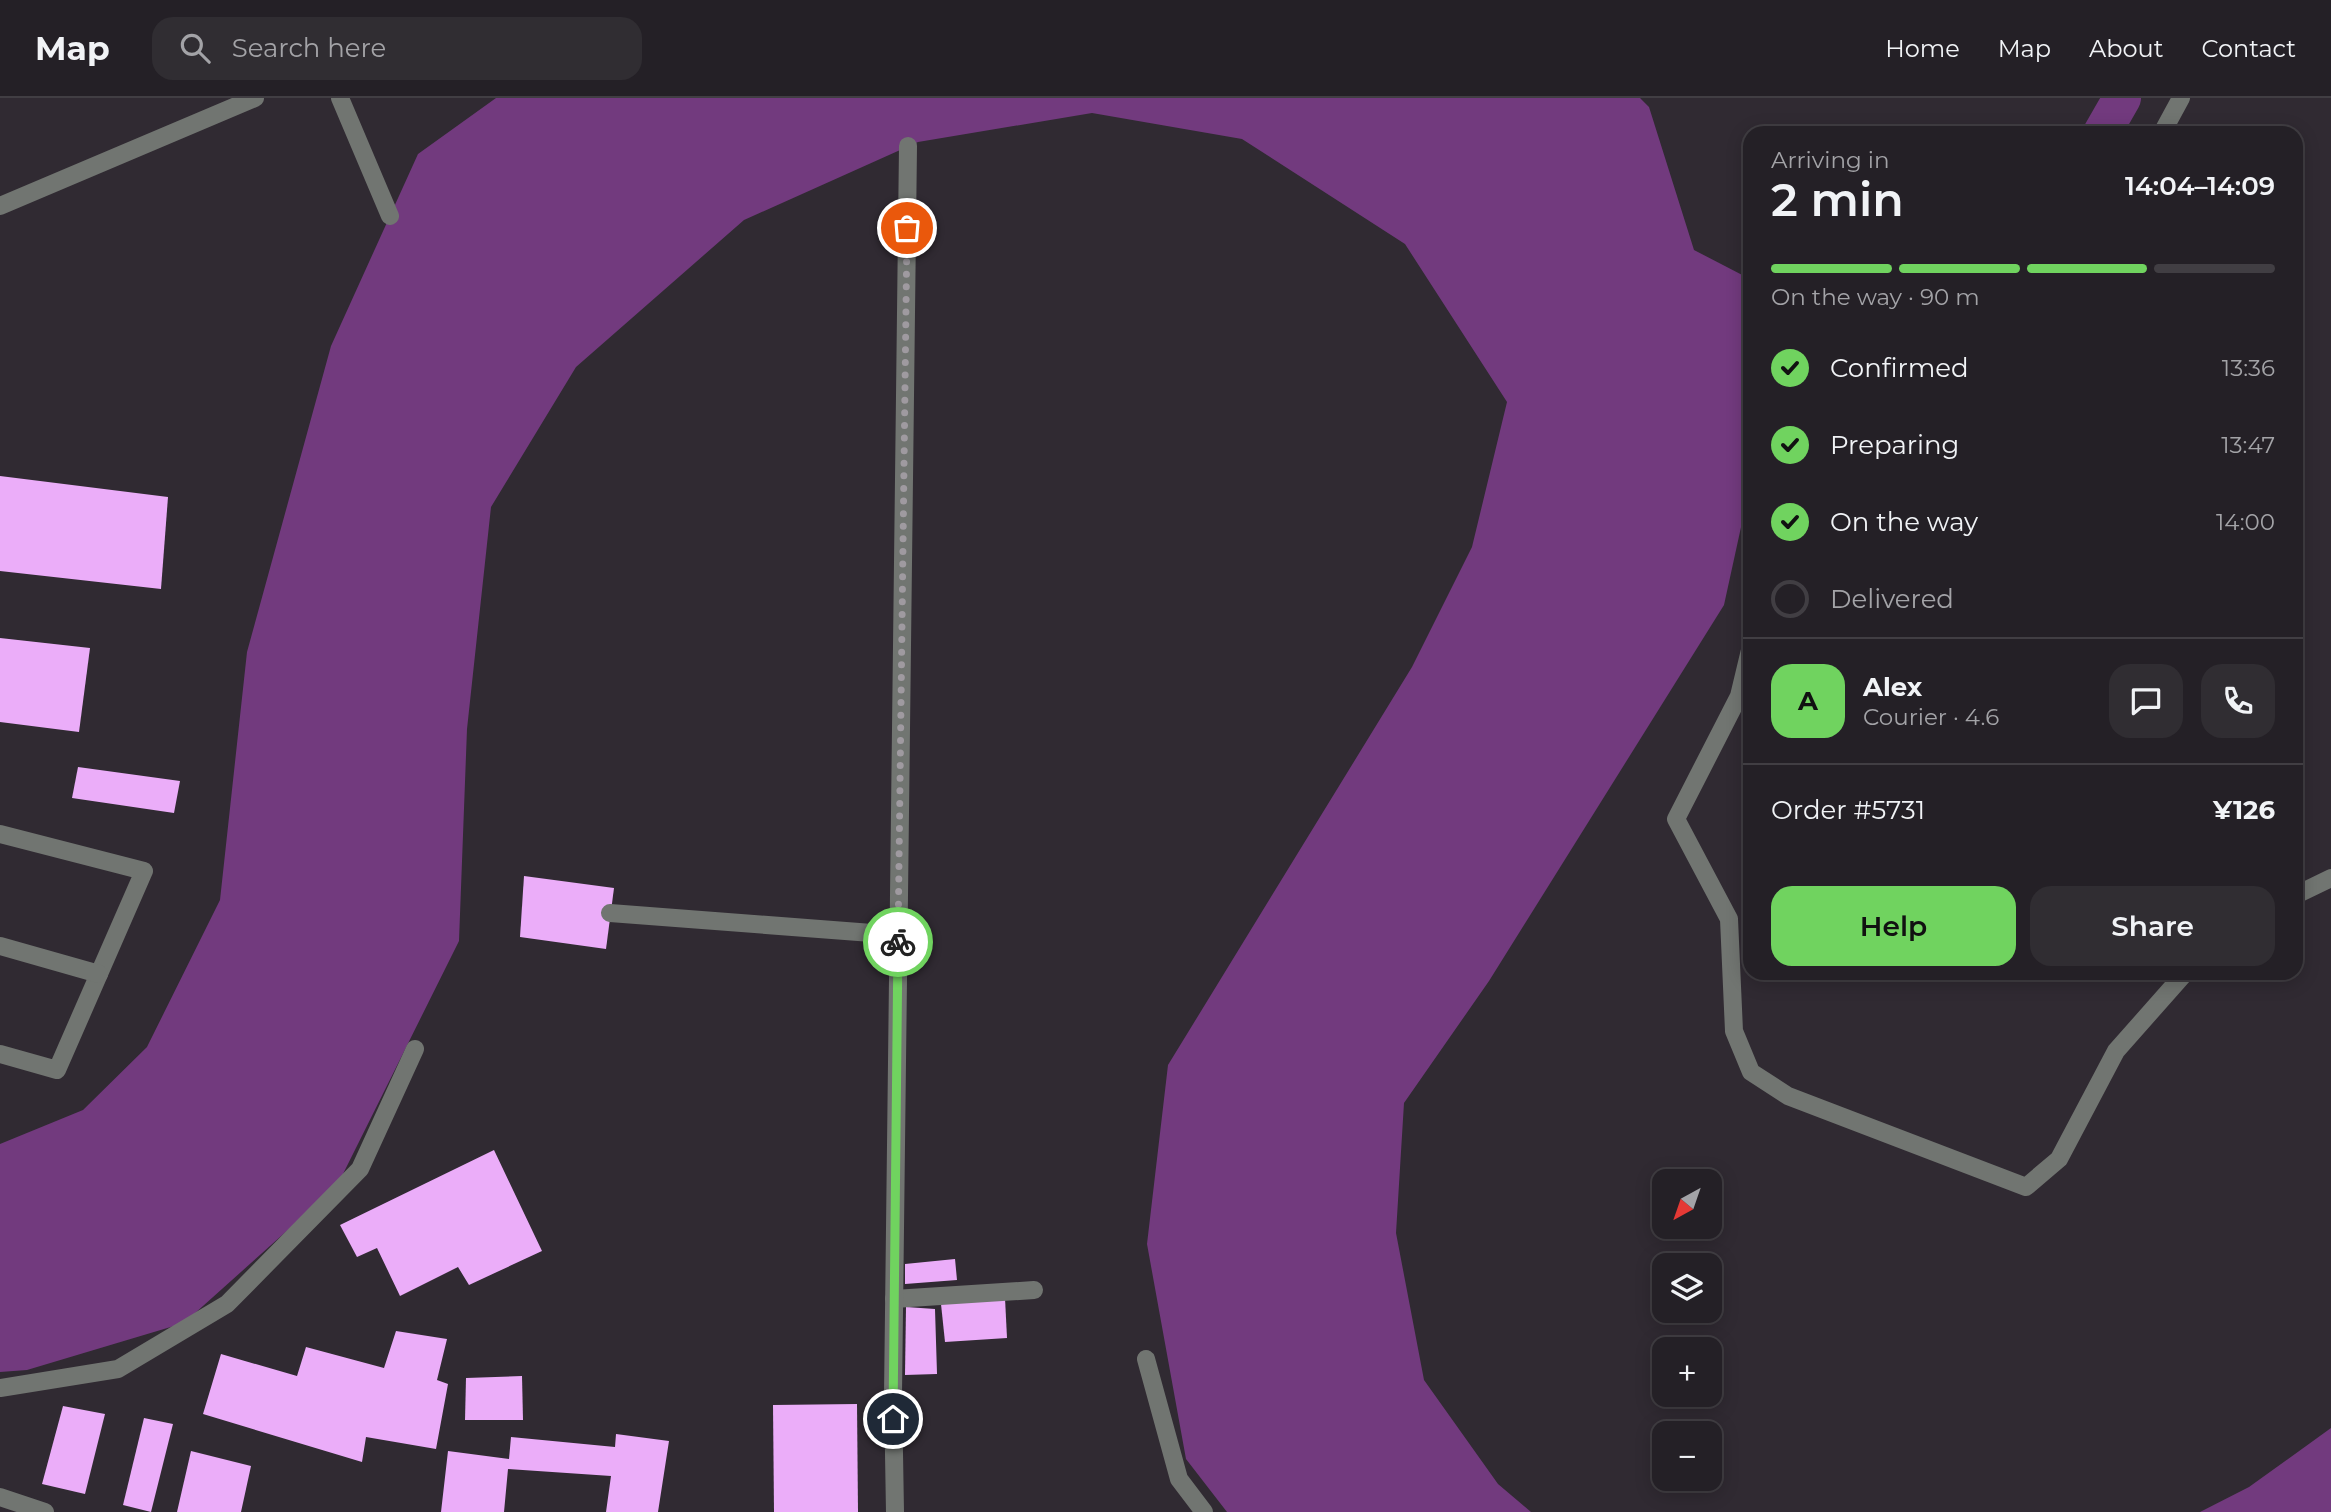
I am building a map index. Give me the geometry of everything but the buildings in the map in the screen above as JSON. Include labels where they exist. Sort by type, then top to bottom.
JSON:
[{"type":"street","points":[[0,206],[255,98]]},
{"type":"street","points":[[340,98],[390,216]]},
{"type":"street","points":[[2166,126],[2181,98]]},
{"type":"street","points":[[895,1512],[894,1299],[908,146]]},
{"type":"street","points":[[1743,679],[1739,696],[1676,819],[1729,919],[1734,1031],[1751,1072],[1788,1096],[2026,1187],[2059,1159],[2116,1051],[2179,980]]},
{"type":"street","points":[[0,834],[144,871],[57,1070],[0,1054]]},
{"type":"street","points":[[2303,892],[2331,878]]},
{"type":"street","points":[[610,914],[898,935]]},
{"type":"street","points":[[0,946],[99,974]]},
{"type":"street","points":[[0,1388],[118,1369],[227,1304],[360,1169],[415,1049]]},
{"type":"street","points":[[894,1299],[1034,1290]]},
{"type":"street","points":[[1146,1359],[1179,1479],[1204,1512]]},
{"type":"street","points":[[0,1497],[45,1512]]},
{"type":"shaded area","points":[[496,98],[1640,98],[1649,107],[1694,250],[1743,275],[1743,518],[1724,605],[1489,981],[1404,1103],[1396,1233],[1424,1380],[1498,1484],[1531,1512],[1227,1512],[1186,1459],[1147,1244],[1168,1065],[1412,667],[1472,547],[1507,402],[1405,244],[1242,139],[1092,113],[918,142],[744,220],[576,367],[491,507],[467,729],[459,941],[337,1186],[184,1323],[27,1370],[0,1372],[0,1144],[83,1110],[147,1047],[220,900],[247,652],[331,346],[418,154]]},
{"type":"shaded area","points":[[2331,1428],[2331,1512],[2200,1512],[2249,1487]]},
{"type":"waterway","points":[[2106,126],[2122,98]]},
{"type":"way so far","points":[[898,942],[907,228]]},
{"type":"route","points":[[893,1419],[898,942]]}]
